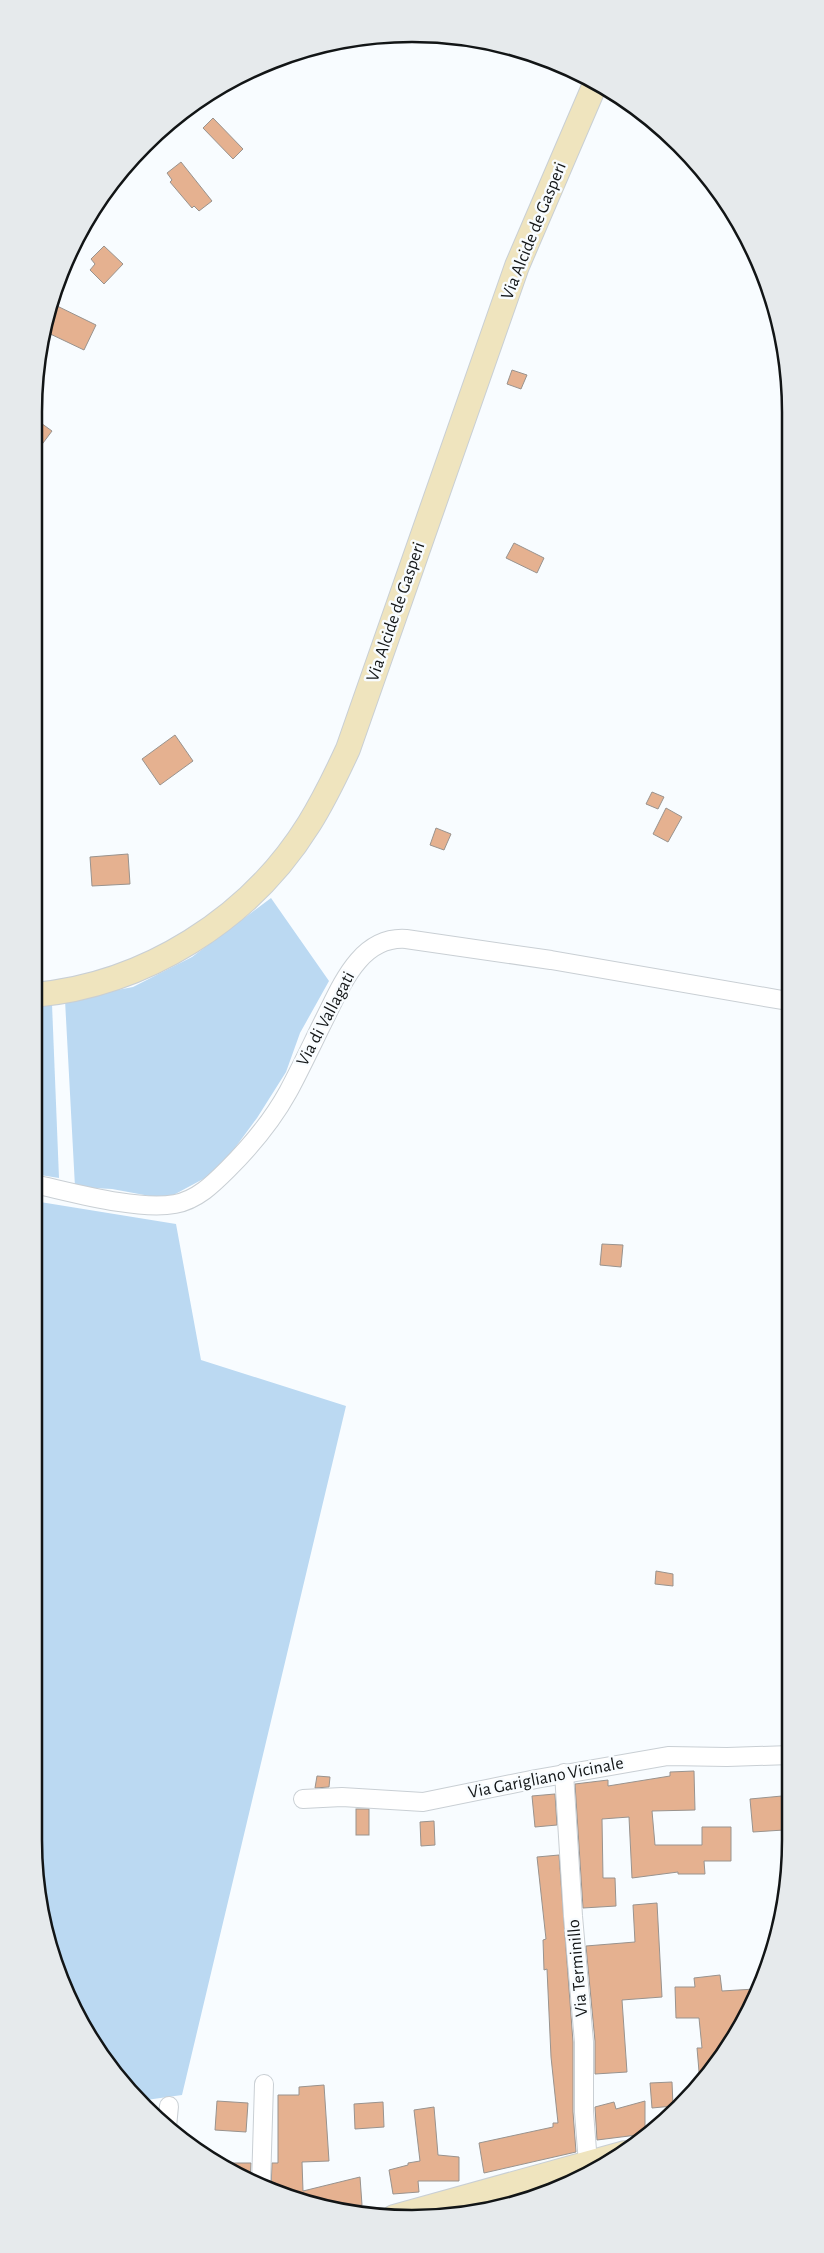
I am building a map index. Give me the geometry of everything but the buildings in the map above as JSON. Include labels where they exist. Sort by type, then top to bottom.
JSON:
[{"type":"street","name":"Via Alcide de Gasperi","points":[[42,994],[72,990],[106,982],[159,960],[180,948],[219,922],[255,892],[281,863],[309,825],[348,749],[517,266],[593,90]]},
{"type":"street","name":"Via di Vallagati","points":[[42,1186],[104,1199],[151,1204],[174,1204],[192,1198],[203,1191],[236,1161],[265,1130],[288,1091],[342,984],[353,967],[373,948],[390,940],[406,939],[541,959],[782,1000]]},
{"type":"street","name":"Via Garigliano Vicinale","points":[[303,1800],[342,1797],[423,1802],[564,1774],[668,1756],[782,1755]]},
{"type":"street","name":"Via Terminillo","points":[[564,1774],[573,1916],[584,2042],[584,2112],[588,2164]]},
{"type":"street","points":[[261,2178],[264,2084]]},
{"type":"street","points":[[168,2119],[169,2106]]},
{"type":"street","points":[[430,2210],[518,2193],[595,2162]]},
{"type":"shaded area","points":[[271,898],[329,981],[300,1033],[286,1072],[257,1118],[218,1171],[166,1199],[112,1189],[75,1187],[65,1000],[133,987],[192,957]]},
{"type":"shaded area","points":[[42,1004],[52,1004],[59,1178],[42,1175]]},
{"type":"shaded area","points":[[42,1202],[176,1224],[201,1360],[346,1406],[182,2095],[149,2100],[134,2085],[105,2046],[81,2004],[62,1960],[55,1937],[46,1889],[42,1841]]}]
